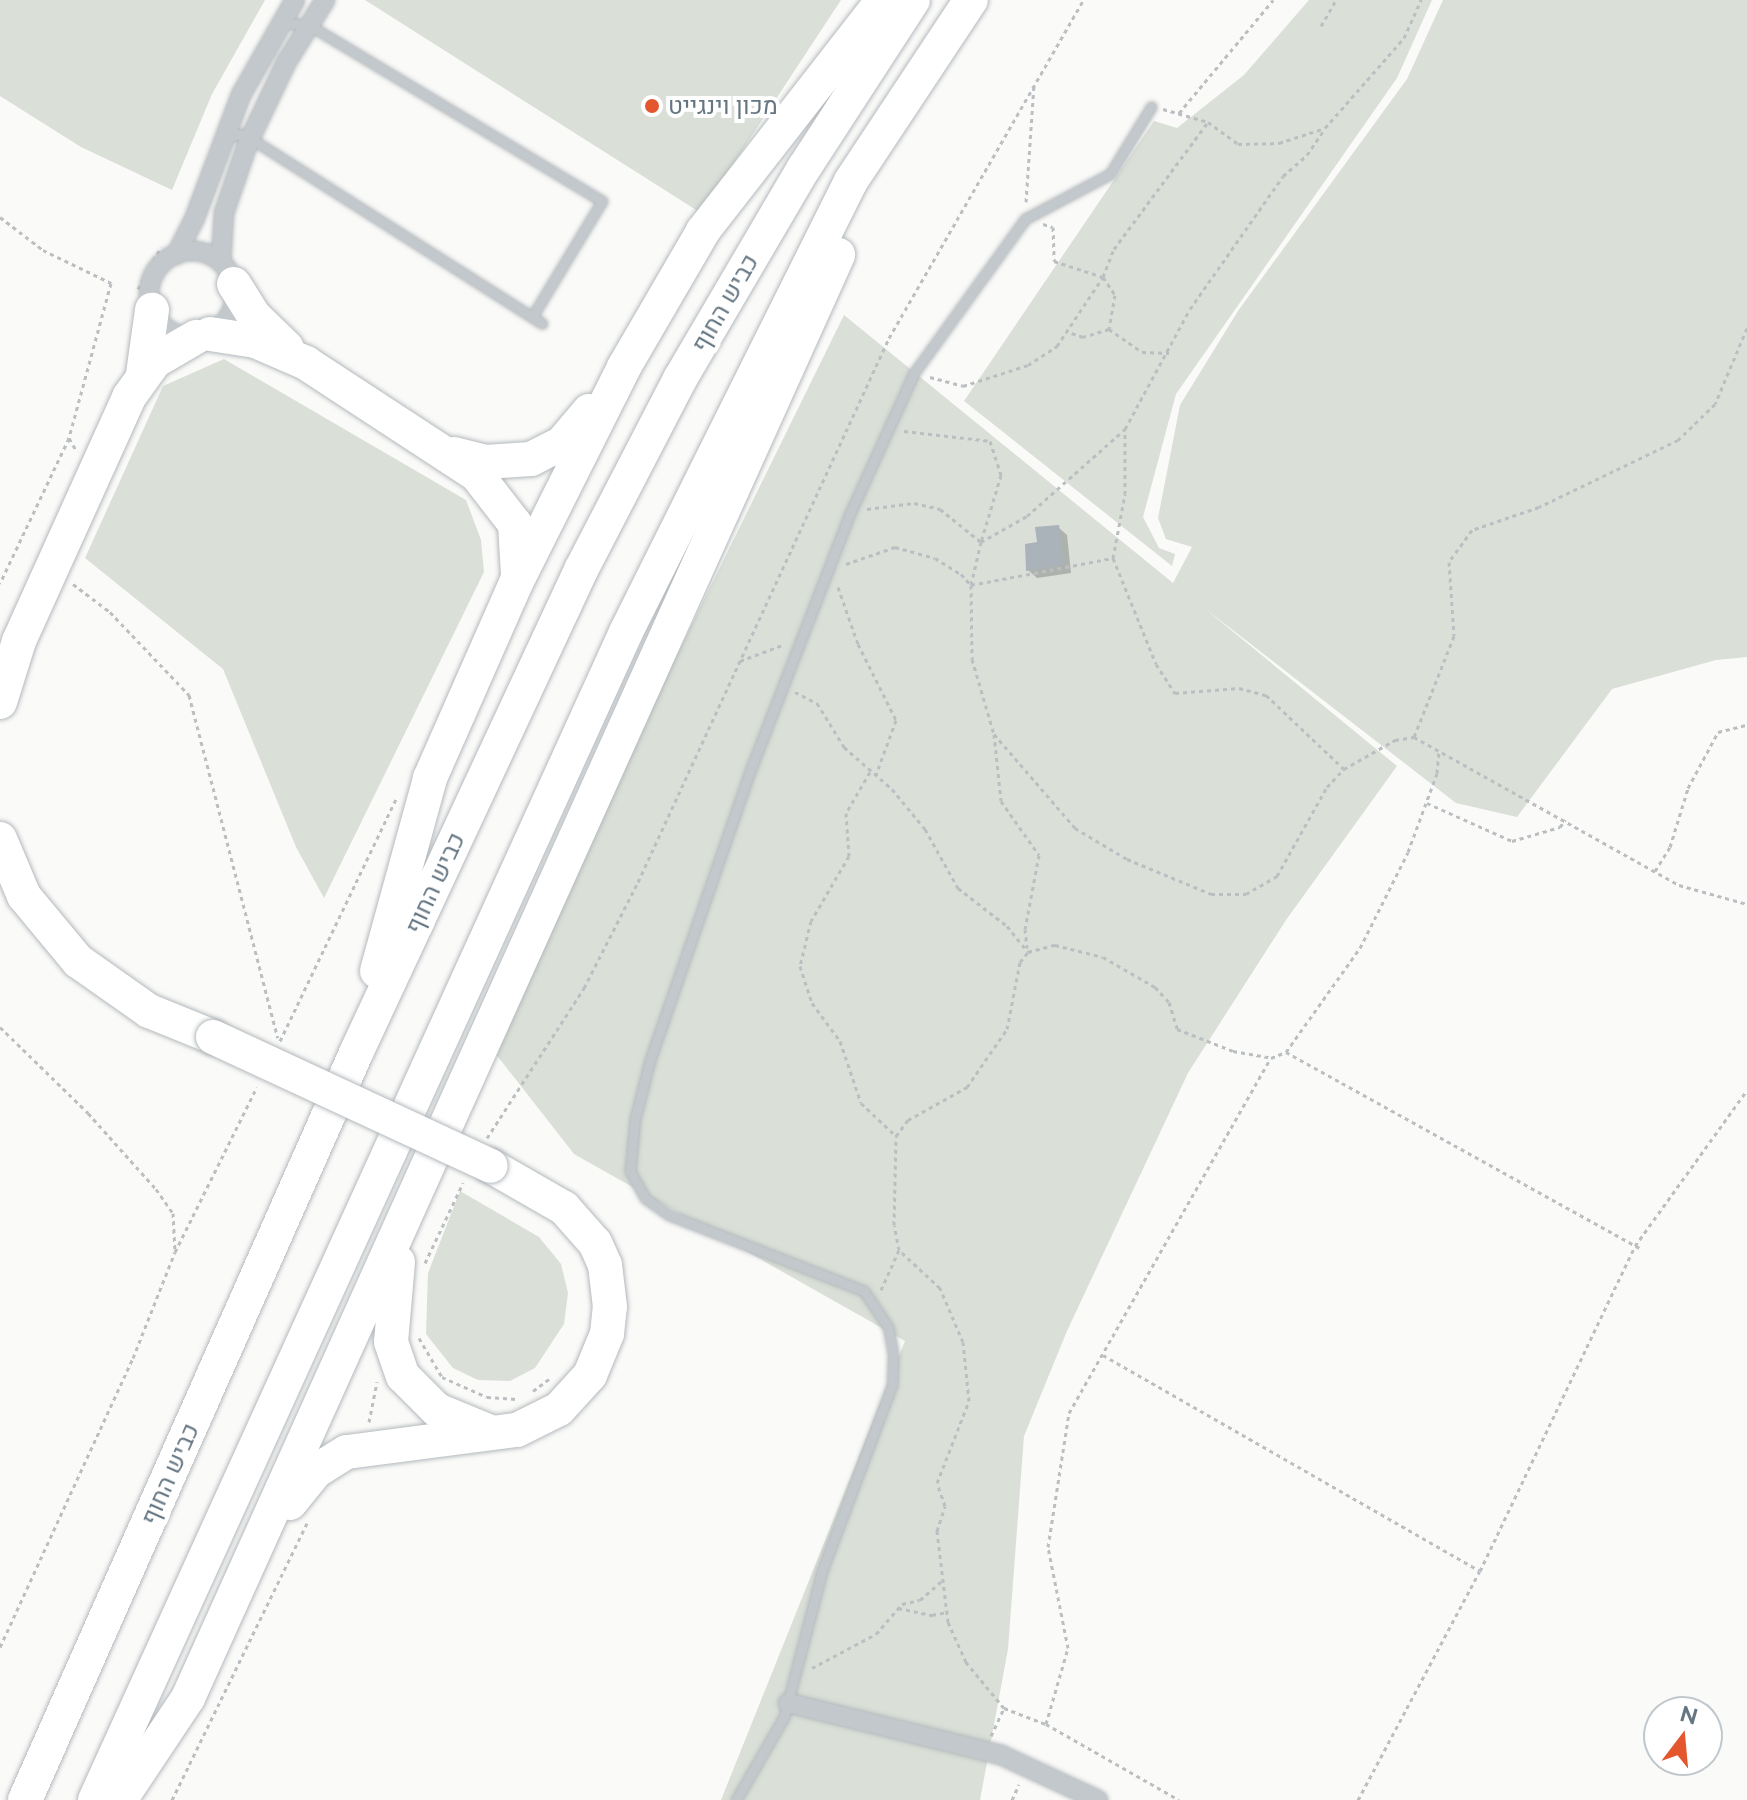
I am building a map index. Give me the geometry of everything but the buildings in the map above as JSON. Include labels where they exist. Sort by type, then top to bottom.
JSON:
[{"type":"highway","points":[[356,1053],[421,802],[517,581],[624,367],[703,231],[883,0]]},
{"type":"highway","name":"כביש החוף","points":[[25,1800],[356,1053],[582,568],[680,379],[804,168],[913,0]]},
{"type":"highway","points":[[120,1800],[188,1698],[766,409],[848,235],[972,0]]},
{"type":"highway","points":[[95,1800],[640,604],[851,181],[972,0]]},
{"type":"highway","points":[[227,273],[267,331],[306,363],[442,449],[477,475],[505,505],[520,541],[517,581]]},
{"type":"highway","points":[[0,702],[19,641],[51,567],[143,374],[152,335],[152,310]]},
{"type":"highway","points":[[143,374],[172,347],[203,335],[255,341],[306,363]]},
{"type":"highway","points":[[442,449],[485,462],[539,455],[562,443],[624,367]]},
{"type":"highway","points":[[0,839],[24,896],[78,961],[149,1011],[213,1037],[542,1193],[581,1225],[595,1243],[610,1285],[607,1334],[590,1375],[559,1409],[498,1434],[364,1446],[316,1471],[254,1556]]},
{"type":"highway","points":[[405,1219],[393,1290],[394,1356],[403,1376],[425,1402],[498,1434]]},
{"type":"street","points":[[295,0],[221,140],[194,220],[176,255],[151,282],[152,310],[169,331],[203,335],[231,314],[224,213],[250,138],[325,0]]},
{"type":"street","points":[[176,255],[194,251],[227,273]]},
{"type":"street","points":[[788,1703],[985,1750],[1098,1800]]},
{"type":"lane","points":[[280,24],[309,25],[602,201],[532,317]]},
{"type":"lane","points":[[736,1800],[788,1703],[822,1571],[892,1385],[888,1327],[864,1291],[834,1276],[669,1215],[645,1198],[630,1171],[650,1060],[784,687],[851,511],[914,373],[1025,219],[1110,174],[1151,107]]},
{"type":"lane","points":[[221,140],[239,134],[250,138],[542,323]]},
{"type":"path","points":[[423,1266],[479,1163],[584,988],[889,338],[1083,0]]},
{"type":"path","points":[[1179,113],[1273,0]]},
{"type":"path","points":[[1321,26],[1336,0]]},
{"type":"path","points":[[981,542],[1027,516],[1125,429],[1207,284],[1283,176],[1307,155],[1325,128],[1404,38],[1421,0]]},
{"type":"path","points":[[1034,84],[1025,219],[1053,227],[1054,261],[1061,268],[1103,277],[1115,295],[1109,329]]},
{"type":"path","points":[[1151,107],[1208,122],[1238,144],[1279,143],[1325,128]]},
{"type":"path","points":[[914,373],[963,386],[1028,365],[1057,346],[1103,277],[1114,249],[1208,122]]},
{"type":"path","points":[[0,217],[43,250],[111,283],[69,438],[0,583]]},
{"type":"path","points":[[1414,737],[1454,636],[1449,562],[1472,530],[1539,507],[1678,440],[1715,404],[1747,328]]},
{"type":"path","points":[[1109,329],[1142,352],[1169,353]]},
{"type":"path","points":[[1066,331],[1083,337],[1109,329]]},
{"type":"path","points":[[1125,429],[1125,494],[1113,558],[1156,664],[1175,693],[1239,688],[1266,695],[1344,769]]},
{"type":"path","points":[[888,430],[990,441],[1001,475],[971,585],[972,659],[994,734],[1001,801],[1039,855],[1025,929],[1028,952]]},
{"type":"path","points":[[851,511],[914,503],[940,509],[981,542]]},
{"type":"path","points":[[876,775],[896,720],[858,644],[830,569],[895,547],[935,558],[971,585],[1113,558]]},
{"type":"path","points":[[51,567],[110,612],[189,695],[279,1042],[397,796]]},
{"type":"path","points":[[740,661],[803,637]]},
{"type":"path","points":[[784,687],[817,703],[844,747],[876,775],[925,829],[958,888],[1007,926],[1028,952]]},
{"type":"path","points":[[1655,871],[1670,847],[1688,788],[1718,732],[1747,725]]},
{"type":"path","points":[[994,734],[1075,828],[1127,859],[1211,894],[1246,894],[1277,876],[1327,787],[1344,769],[1395,740],[1414,737],[1679,885],[1747,904]]},
{"type":"path","points":[[1179,1800],[1046,1724],[1004,1708],[966,1662],[947,1612],[937,1531],[945,1506],[937,1483],[969,1401],[963,1342],[940,1288],[899,1250],[894,1225],[896,1136],[908,1120],[967,1087],[1007,1029],[1020,962],[1028,952],[1055,945],[1103,957],[1155,987],[1169,1002],[1177,1029],[1233,1051],[1271,1058],[1286,1052],[1360,948],[1427,803],[1439,752]]},
{"type":"path","points":[[870,772],[846,813],[849,856],[811,921],[800,966],[812,1003],[840,1041],[861,1103],[896,1136]]},
{"type":"path","points":[[1427,803],[1512,841],[1560,827],[1565,819]]},
{"type":"path","points":[[0,1027],[88,1113],[156,1189],[173,1213],[175,1252]]},
{"type":"path","points":[[1286,1052],[1637,1247]]},
{"type":"path","points":[[1046,1724],[1068,1648],[1048,1547],[1057,1464],[1069,1413],[1271,1058]]},
{"type":"path","points":[[0,1647],[127,1372],[175,1252],[258,1084]]},
{"type":"path","points":[[1358,1800],[1480,1571],[1637,1247],[1747,1090]]},
{"type":"path","points":[[876,1308],[883,1279],[899,1250]]},
{"type":"path","points":[[364,1446],[378,1373],[415,1332],[442,1377],[487,1397],[522,1399],[554,1374]]},
{"type":"path","points":[[1103,1355],[1480,1571]]},
{"type":"path","points":[[172,1800],[310,1517]]},
{"type":"path","points":[[794,1678],[876,1634],[898,1608],[920,1600],[942,1581]]},
{"type":"path","points":[[898,1608],[932,1615],[947,1612]]},
{"type":"path","points":[[985,1750],[1004,1708]]},
{"type":"shaded area","points":[[0,0],[265,0],[212,94],[172,190],[81,147],[0,96]]},
{"type":"shaded area","name":"מכון וינגייט","points":[[365,0],[841,0],[701,213]]},
{"type":"shaded area","points":[[1309,0],[1432,0],[1397,78],[1176,394],[1143,517],[1159,548],[1175,554],[1172,566],[964,401],[1154,121],[1177,128],[1244,75]]},
{"type":"shaded area","points":[[1443,0],[1747,0],[1747,657],[1716,660],[1612,689],[1517,817],[1456,803],[1203,607],[1397,766],[1286,920],[1188,1073],[1067,1331],[1024,1436],[1008,1649],[980,1800],[721,1800],[905,1341],[574,1154],[495,1053],[555,903],[844,315],[1173,583],[1192,547],[1166,539],[1158,518],[1180,405],[1238,311],[1407,79]]},
{"type":"shaded area","points":[[224,359],[466,500],[481,540],[484,572],[324,898],[296,847],[223,669],[85,558],[163,386]]},
{"type":"shaded area","points":[[460,1191],[539,1237],[561,1264],[568,1293],[564,1324],[535,1368],[510,1381],[478,1380],[453,1368],[426,1334],[428,1273]]},
{"type":"place","name":"מכון וינגייט","points":[[652,106]]}]
